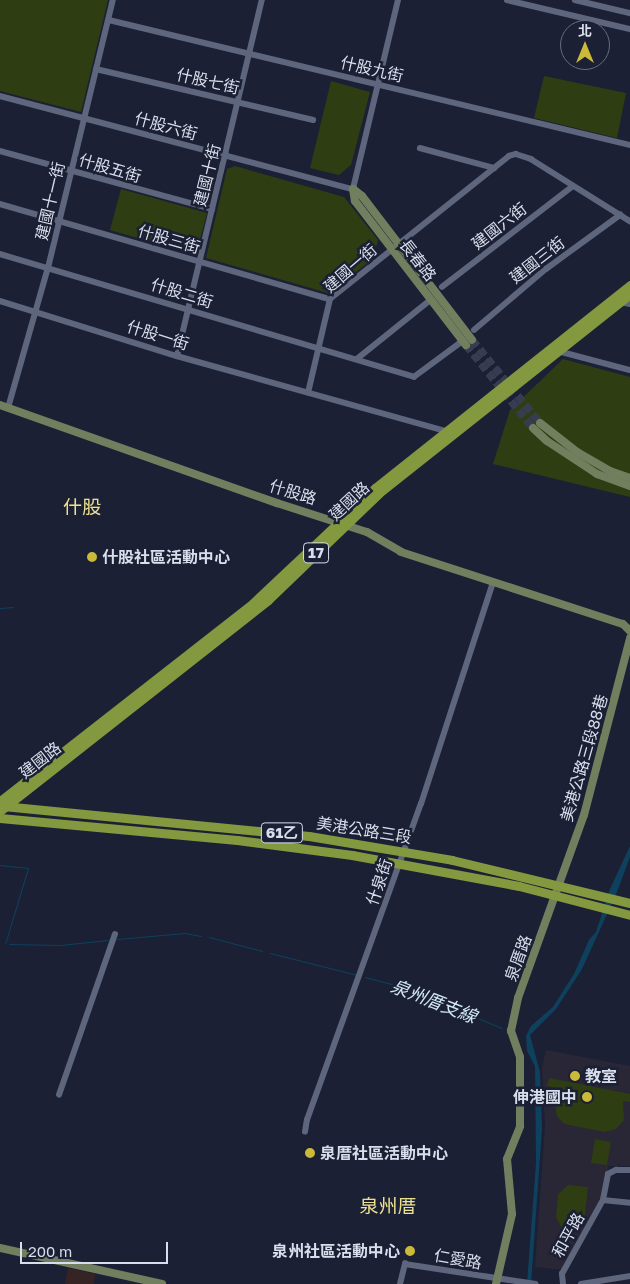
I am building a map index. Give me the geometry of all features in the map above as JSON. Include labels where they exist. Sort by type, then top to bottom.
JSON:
[{"type":"main road","name":"建國路","points":[[1,806],[152,687],[268,600],[342,523],[446,431],[630,285]]},
{"type":"main road","name":"建國路","points":[[342,523],[630,294]]},
{"type":"main road","name":"美港公路三段","points":[[1,806],[241,828],[404,851],[560,884],[630,903]]},
{"type":"main road","name":"美港公路三段","points":[[0,818],[237,840],[400,863],[556,896],[630,915]]},
{"type":"street","name":"建國十一街","points":[[4,406],[48,268],[113,0]]},
{"type":"street","name":"建國十街","points":[[177,356],[190,310],[262,0]]},
{"type":"street","points":[[353,189],[398,0]]},
{"type":"street","points":[[507,0],[630,29]]},
{"type":"street","points":[[574,0],[630,13]]},
{"type":"street","name":"什股九街","points":[[109,20],[630,145]]},
{"type":"street","name":"什股七街","points":[[96,69],[313,120]]},
{"type":"street","name":"什股六街","points":[[0,96],[353,189]]},
{"type":"street","points":[[420,148],[494,168]]},
{"type":"street","name":"什股五街","points":[[0,151],[212,209]]},
{"type":"street","name":"建國一街","points":[[308,393],[330,299],[494,168],[516,154],[531,159],[630,222]]},
{"type":"street","name":"建國六街","points":[[442,288],[573,186]]},
{"type":"street","name":"長春路","points":[[353,189],[466,343]]},
{"type":"street","name":"什股三街","points":[[0,204],[330,299]]},
{"type":"street","name":"建國三街","points":[[474,330],[546,269],[620,215]]},
{"type":"street","name":"什股二街","points":[[0,254],[357,359]]},
{"type":"street","name":"什股一街","points":[[0,301],[177,356],[308,393]]},
{"type":"street","points":[[357,359],[428,302]]},
{"type":"street","points":[[620,302],[630,304]]},
{"type":"street","points":[[357,359],[414,376],[466,343]]},
{"type":"street","points":[[558,352],[630,370]]},
{"type":"street","points":[[308,393],[446,431]]},
{"type":"street","name":"什股路","points":[[4,406],[277,503],[342,523],[387,541],[401,552],[623,624],[630,631]]},
{"type":"street","points":[[630,478],[610,471],[577,452],[537,425],[547,441],[597,474],[630,486]]},
{"type":"street","name":"什泉街","points":[[305,1132],[307,1120],[400,863],[493,582]]},
{"type":"street","name":"美港公路三段88巷","points":[[556,896],[603,751],[630,638]]},
{"type":"street","name":"泉厝路","points":[[496,1282],[512,1214],[507,1159],[520,1126],[520,1057],[511,1031],[518,998],[556,896]]},
{"type":"street","points":[[59,1095],[114,934]]},
{"type":"street","name":"和平路","points":[[563,1284],[562,1274],[603,1200],[608,1174],[616,1170],[630,1170]]},
{"type":"street","points":[[603,1200],[630,1203]]},
{"type":"street","points":[[0,1248],[162,1284]]},
{"type":"street","name":"仁愛路","points":[[400,1284],[405,1264],[496,1282],[531,1284]]},
{"type":"street","points":[[581,1284],[630,1276]]},
{"type":"shaded area","name":"伸港國中","points":[[546,1050],[630,1066],[630,1166],[609,1166],[601,1200],[563,1270],[535,1267],[545,1126],[542,1068]]},
{"type":"shaded area","points":[[68,1268],[95,1274],[94,1284],[65,1284]]},
{"type":"green space","points":[[0,0],[108,0],[81,112],[0,91]]},
{"type":"green space","points":[[544,76],[626,93],[617,138],[534,118]]},
{"type":"green space","points":[[331,81],[370,92],[351,165],[339,175],[310,168]]},
{"type":"green space","points":[[235,166],[344,197],[378,240],[373,259],[328,293],[206,258],[227,169]]},
{"type":"green space","points":[[121,189],[207,213],[196,255],[110,230]]},
{"type":"green space","points":[[563,359],[630,377],[630,497],[493,464],[510,410]]},
{"type":"green space","points":[[549,1078],[630,1094],[630,1102],[623,1101],[624,1120],[616,1129],[605,1132],[564,1124],[557,1116],[555,1105],[563,1089],[547,1086]]},
{"type":"green space","points":[[595,1139],[611,1142],[607,1165],[591,1163]]},
{"type":"green space","points":[[568,1185],[588,1187],[584,1222],[572,1231],[562,1228],[556,1217],[558,1194]]},
{"type":"water","points":[[630,846],[630,857],[617,892],[582,969],[556,1009],[530,1035],[540,1072],[542,1129],[531,1284],[527,1284],[536,1163],[535,1066],[527,1051],[526,1036],[531,1026],[553,1007],[574,974],[589,940],[596,932],[610,889]]},
{"type":"waterway","points":[[0,608],[13,607]]},
{"type":"waterway","name":"泉州厝支線","points":[[0,865],[28,868],[5,944]]},
{"type":"waterway","name":"泉州厝支線","points":[[117,939],[185,933],[201,936]]},
{"type":"waterway","name":"泉州厝支線","points":[[209,937],[262,951]]},
{"type":"waterway","name":"泉州厝支線","points":[[9,944],[60,945],[108,940]]},
{"type":"waterway","name":"泉州厝支線","points":[[270,953],[357,975]]},
{"type":"waterway","name":"泉州厝支線","points":[[365,977],[398,986],[502,1028]]},
{"type":"waterway","points":[[562,993],[566,986]]},
{"type":"tunnel","points":[[472,340],[540,423]]},
{"type":"tunnel","points":[[466,345],[533,428]]},
{"type":"place","name":"什股社區活動中心","points":[[92,557]]},
{"type":"place","name":"教室","points":[[575,1076]]},
{"type":"place","name":"伸港國中","points":[[587,1097]]},
{"type":"place","name":"泉厝社區活動中心","points":[[310,1153]]},
{"type":"place","name":"泉州社區活動中心","points":[[410,1251]]},
{"type":"district","name":"什股","points":[[82,507]]},
{"type":"district","name":"泉州厝","points":[[388,1206]]}]
